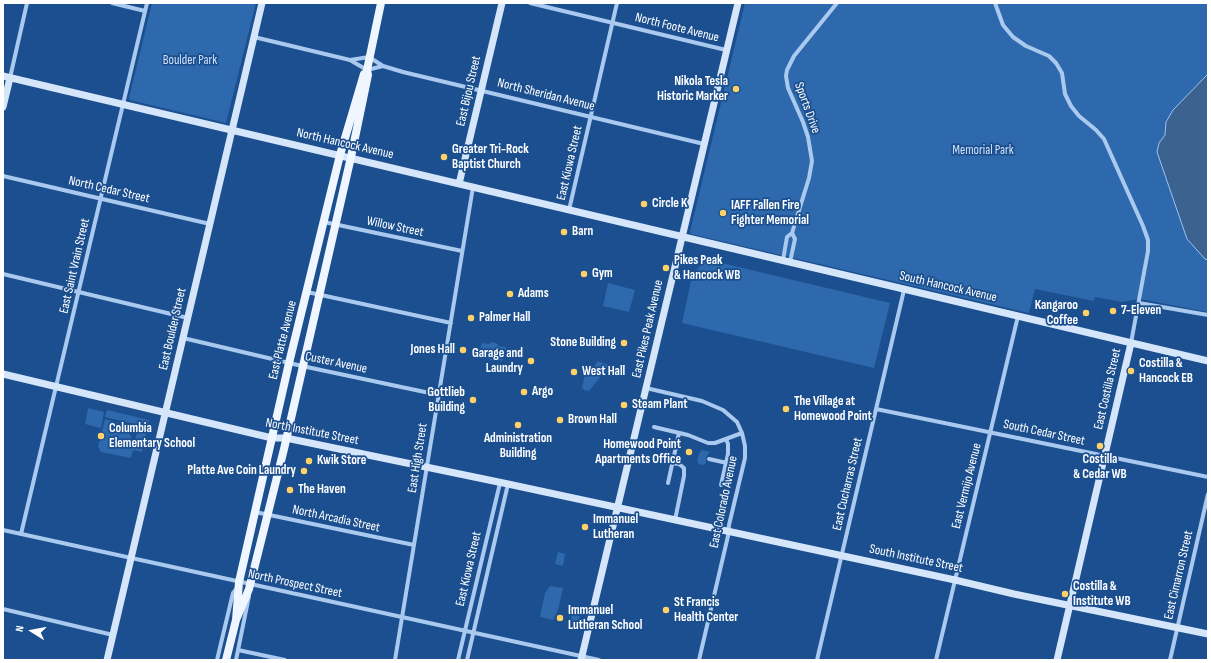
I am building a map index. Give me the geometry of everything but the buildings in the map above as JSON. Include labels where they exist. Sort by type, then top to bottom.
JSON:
[{"type":"main road","name":"East Platte Avenue","points":[[226,660],[236,620],[250,586],[286,438],[351,158],[368,75],[367,70],[369,58],[381,3]]},
{"type":"main road","name":"East Platte Avenue","points":[[236,620],[238,584],[289,363],[340,155],[362,75],[367,70]]},
{"type":"street","points":[[3,107],[6,77],[27,3]]},
{"type":"street","points":[[112,3],[145,11]]},
{"type":"street","name":"East Saint Vrain Street","points":[[22,534],[147,3]]},
{"type":"street","name":"East Boulder Street","points":[[107,660],[262,3]]},
{"type":"street","name":"East Bijou Street","points":[[459,184],[502,3]]},
{"type":"street","name":"North Foote Avenue","points":[[530,3],[726,50]]},
{"type":"street","name":"East Kiowa Street","points":[[569,210],[618,3]]},
{"type":"street","name":"East Pikes Peak Avenue","points":[[582,658],[738,3]]},
{"type":"street","name":"Sports Drive","points":[[786,261],[788,237],[792,233],[809,178],[812,161],[806,130],[788,88],[786,76],[787,70],[794,56],[837,3]]},
{"type":"street","name":"East Costilla Street","points":[[995,3],[1003,24],[1013,37],[1026,46],[1049,56],[1056,63],[1062,73],[1065,94],[1071,106],[1079,116],[1096,130],[1107,145],[1148,240],[1148,251],[1131,343],[1057,660]]},
{"type":"street","points":[[254,37],[350,60],[367,70]]},
{"type":"street","points":[[350,60],[369,58]]},
{"type":"street","name":"North Sheridan Avenue","points":[[369,58],[382,66],[704,144]]},
{"type":"street","name":"North Sheridan Avenue","points":[[367,70],[382,66]]},
{"type":"street","name":"North Hancock Avenue","points":[[6,77],[682,237]]},
{"type":"street","name":"North Cedar Street","points":[[3,176],[210,224]]},
{"type":"street","name":"East High Street","points":[[395,660],[473,187]]},
{"type":"street","name":"Willow Street","points":[[324,222],[462,251]]},
{"type":"street","name":"Sports Drive","points":[[786,261],[795,239],[792,233]]},
{"type":"street","name":"South Hancock Avenue","points":[[682,237],[1208,361]]},
{"type":"street","points":[[3,274],[188,318]]},
{"type":"street","name":"East Cucharras Street","points":[[817,660],[904,290]]},
{"type":"street","points":[[307,292],[451,323]]},
{"type":"street","points":[[1139,303],[1208,315]]},
{"type":"street","name":"East Vermijo Avenue","points":[[936,660],[1018,316]]},
{"type":"street","name":"Custer Avenue","points":[[183,338],[302,366],[439,395]]},
{"type":"street","name":"North Institute Street","points":[[3,374],[272,438],[286,438],[618,508]]},
{"type":"street","name":"East Colorado Avenue","points":[[646,388],[717,406],[728,413],[737,422],[742,433],[745,446],[745,458],[699,660]]},
{"type":"street","name":"South Cedar Street","points":[[876,409],[1208,477]]},
{"type":"street","points":[[654,427],[688,435],[708,443],[715,443],[742,433]]},
{"type":"street","points":[[668,483],[679,433]]},
{"type":"street","points":[[721,485],[727,463],[728,448],[726,439]]},
{"type":"street","points":[[709,459],[727,463]]},
{"type":"street","points":[[672,463],[679,464],[684,468],[684,476],[675,520]]},
{"type":"street","name":"East Kiowa Street","points":[[458,660],[500,483]]},
{"type":"street","name":"East Kiowa Street","points":[[467,660],[508,484]]},
{"type":"street","name":"East Cimarron Street","points":[[1170,660],[1208,494]]},
{"type":"street","name":"South Institute Street","points":[[618,508],[955,580],[1069,606],[1208,634]]},
{"type":"street","name":"North Arcadia Street","points":[[255,512],[414,545]]},
{"type":"street","name":"North Prospect Street","points":[[3,530],[238,584],[465,631],[582,658],[599,660]]},
{"type":"street","points":[[217,660],[233,593],[238,584]]},
{"type":"street","points":[[236,660],[250,597],[250,586]]},
{"type":"street","points":[[3,609],[113,635]]},
{"type":"street","points":[[238,650],[285,660]]},
{"type":"green space","name":"Boulder Park","points":[[152,3],[256,3],[226,123],[130,100],[129,98]]},
{"type":"green space","name":"Memorial Park","points":[[745,3],[1208,3],[1208,312],[1140,299],[1122,302],[1095,297],[1094,301],[1035,289],[1029,313],[691,234],[690,232]]},
{"type":"green space","points":[[705,259],[890,303],[874,368],[682,323],[692,276]]},
{"type":"green space","points":[[608,283],[635,290],[629,312],[603,306]]},
{"type":"green space","points":[[492,342],[498,344],[498,346],[506,347],[502,361],[495,359],[494,361],[479,355],[482,343],[489,344]]},
{"type":"green space","points":[[597,361],[609,365],[607,373],[594,368]]},
{"type":"green space","points":[[595,369],[603,372],[602,375],[589,391],[584,390],[582,387],[586,371]]},
{"type":"green space","points":[[88,408],[104,412],[101,428],[85,424]]},
{"type":"green space","points":[[107,410],[149,420],[142,452],[133,450],[131,458],[101,452],[98,447],[105,419],[118,423],[128,430],[132,439],[133,448],[139,425],[105,417]]},
{"type":"green space","points":[[702,450],[710,452],[706,457],[706,463],[704,465],[699,464],[697,461]]},
{"type":"green space","points":[[558,552],[565,554],[563,566],[555,564]]},
{"type":"green space","points":[[550,586],[563,588],[558,610],[553,620],[540,617],[545,593]]},
{"type":"green space","points":[[572,614],[580,616],[577,629],[569,628]]},
{"type":"shaded area","points":[[1208,74],[1208,260],[1205,259],[1187,239],[1157,152],[1159,143],[1165,135],[1166,122],[1173,110]]},
{"type":"place","name":"Nikola Tesla Historic Marker","points":[[736,89]]},
{"type":"place","name":"Greater Tri-Rock Baptist Church","points":[[444,157]]},
{"type":"place","name":"Circle K","points":[[644,204]]},
{"type":"place","name":"IAFF Fallen Fire Fighter Memorial","points":[[723,213]]},
{"type":"place","name":"Barn","points":[[564,232]]},
{"type":"place","name":"Pikes Peak & Hancock WB","points":[[666,268]]},
{"type":"place","name":"Gym","points":[[584,274]]},
{"type":"place","name":"Adams","points":[[510,294]]},
{"type":"place","name":"7-Eleven","points":[[1113,311]]},
{"type":"place","name":"Kangaroo Coffee","points":[[1086,313]]},
{"type":"place","name":"Palmer Hall","points":[[471,318]]},
{"type":"place","name":"Stone Building","points":[[624,343]]},
{"type":"place","name":"Jones Hall","points":[[463,350]]},
{"type":"place","name":"Garage and Laundry","points":[[531,361]]},
{"type":"place","name":"Costilla & Hancock EB","points":[[1131,371]]},
{"type":"place","name":"West Hall","points":[[574,372]]},
{"type":"place","name":"Argo","points":[[524,392]]},
{"type":"place","name":"Gottlieb Building","points":[[473,400]]},
{"type":"place","name":"Steam Plant","points":[[624,405]]},
{"type":"place","name":"The Village at Homewood Point","points":[[786,409]]},
{"type":"place","name":"Brown Hall","points":[[560,420]]},
{"type":"place","name":"Administration Building","points":[[518,425]]},
{"type":"place","name":"Columbia Elementary School","points":[[101,436]]},
{"type":"place","name":"Costilla & Cedar WB","points":[[1100,446]]},
{"type":"place","name":"Homewood Point Apartments Office","points":[[689,452]]},
{"type":"place","name":"Kwik Store","points":[[309,461]]},
{"type":"place","name":"Platte Ave Coin Laundry","points":[[304,471]]},
{"type":"place","name":"The Haven","points":[[290,490]]},
{"type":"place","name":"Immanuel Lutheran","points":[[585,527]]},
{"type":"place","name":"Costilla & Institute WB","points":[[1065,594]]},
{"type":"place","name":"St Francis Health Center","points":[[666,610]]},
{"type":"place","name":"Immanuel Lutheran School","points":[[560,618]]}]
